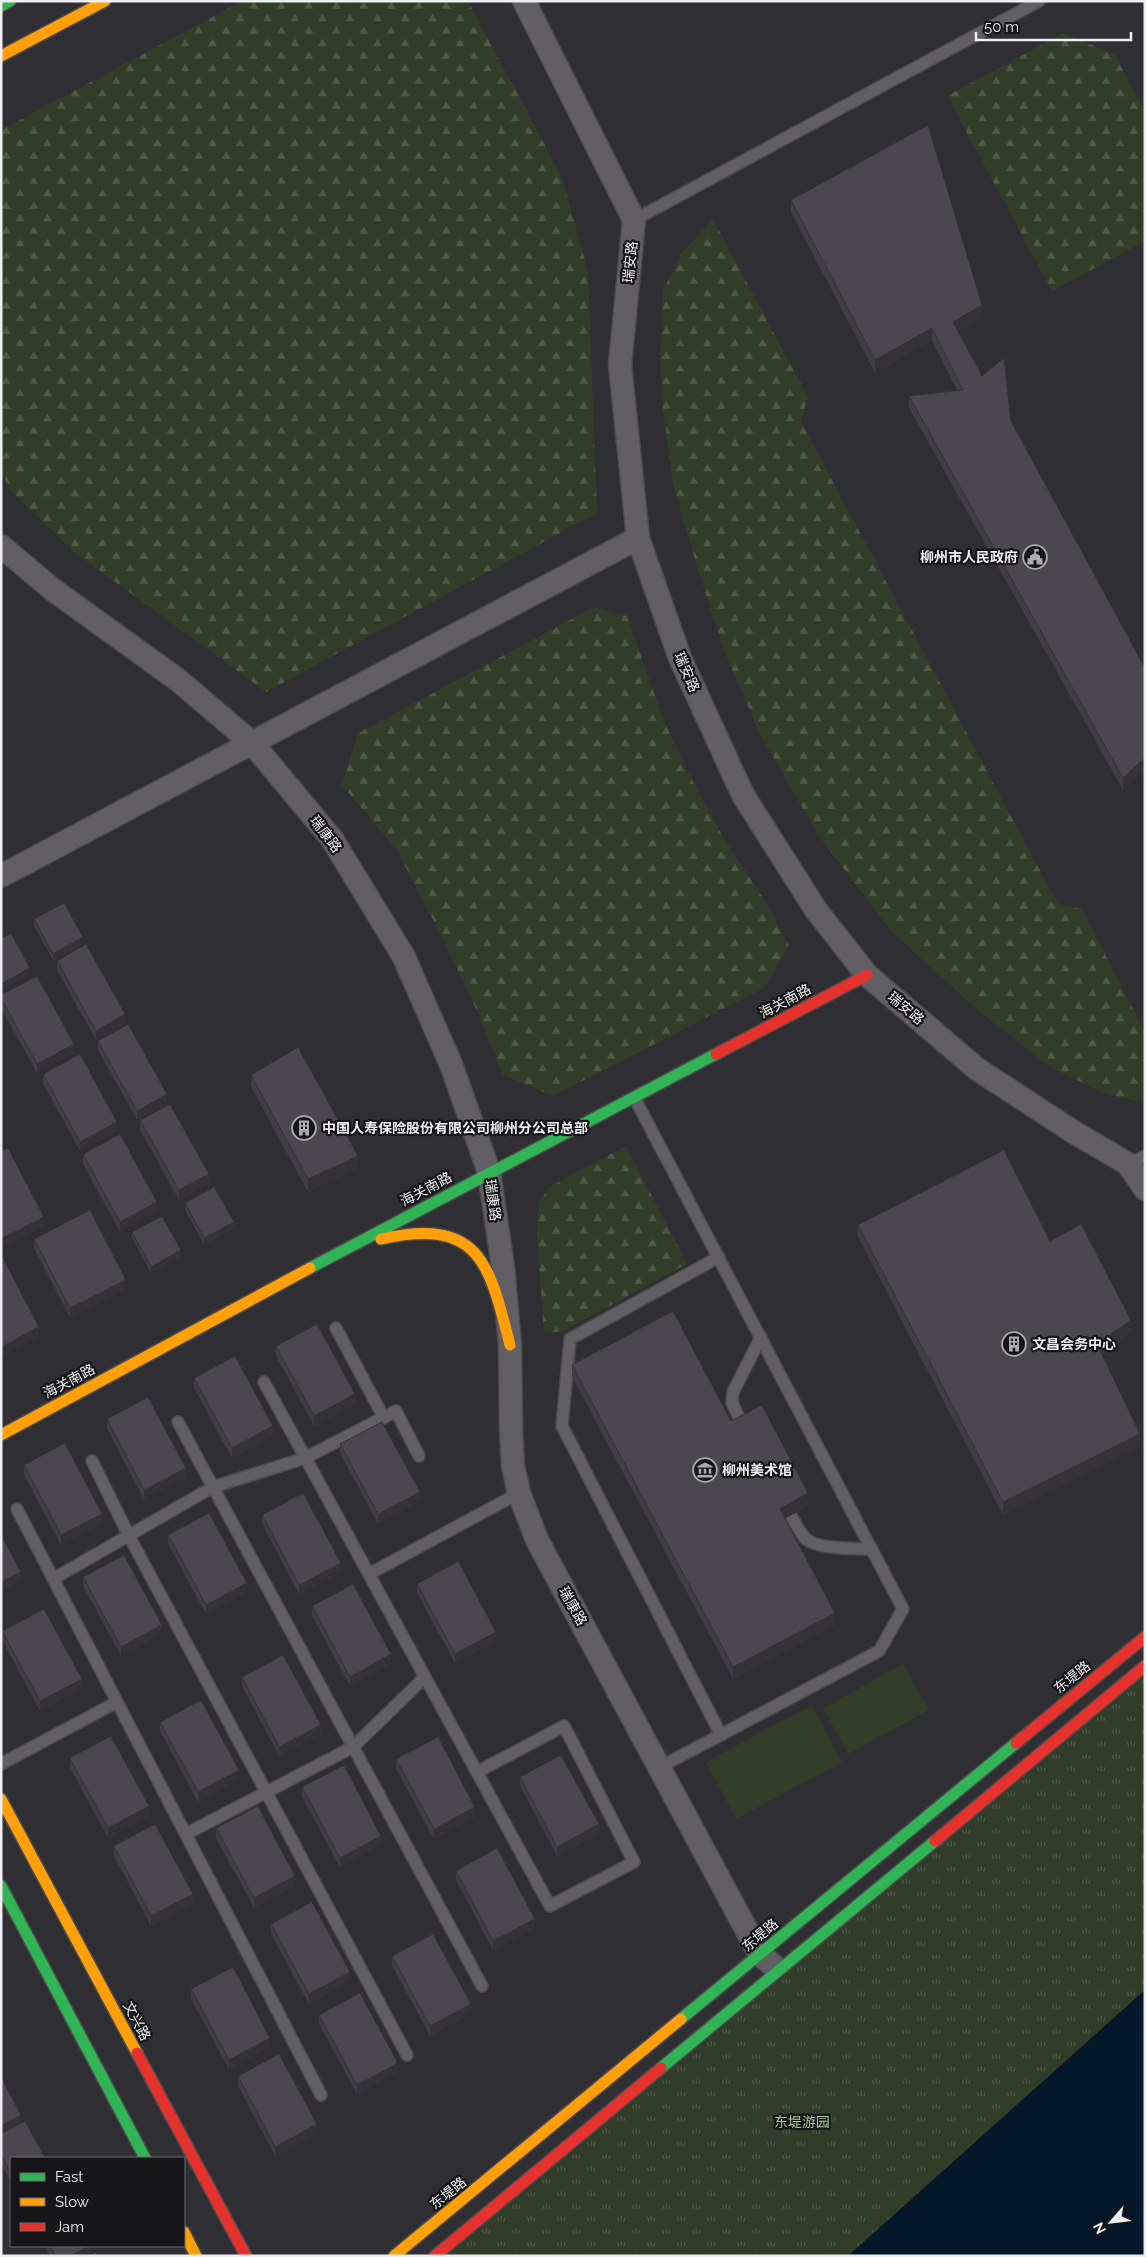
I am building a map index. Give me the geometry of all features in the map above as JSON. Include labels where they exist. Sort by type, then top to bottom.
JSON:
[{"type":"main road","points":[[1,6],[10,1]]},
{"type":"main road","points":[[1,56],[105,1]]},
{"type":"main road","name":"海关南路","points":[[1,1435],[489,1172],[867,975]]},
{"type":"main road","points":[[352,1246],[424,1232],[440,1233],[456,1239],[470,1248],[481,1260],[489,1274],[510,1345]]},
{"type":"main road","name":"东堤路","points":[[394,2256],[1145,1637]]},
{"type":"main road","points":[[435,2256],[1145,1666]]},
{"type":"main road","name":"文兴路","points":[[1,1799],[246,2256]]},
{"type":"main road","points":[[1,1886],[144,2157]]},
{"type":"main road","points":[[185,2234],[196,2256]]},
{"type":"street","points":[[524,1],[634,220]]},
{"type":"street","name":"瑞安路","points":[[634,220],[620,365],[638,538],[680,658],[743,795],[816,910],[867,975],[978,1069],[1072,1131],[1136,1160],[1145,1189]]},
{"type":"street","points":[[1,876],[638,538]]},
{"type":"street","name":"瑞康路","points":[[1,546],[52,589],[178,680],[252,743],[332,839],[404,958],[452,1067],[489,1172],[503,1267],[510,1345],[510,1430],[513,1466],[519,1493],[537,1540],[760,1955],[780,1971]]},
{"type":"lane","points":[[634,220],[1039,1]]},
{"type":"lane","points":[[634,1096],[903,1609],[879,1651],[660,1767]]},
{"type":"lane","points":[[719,1257],[570,1339],[562,1426],[721,1735]]},
{"type":"lane","points":[[336,1328],[384,1418]]},
{"type":"lane","points":[[744,1427],[732,1403],[733,1392],[761,1337]]},
{"type":"lane","points":[[264,1382],[550,1906],[634,1862],[564,1726],[477,1772]]},
{"type":"lane","points":[[53,1579],[213,1488],[305,1458],[396,1411],[419,1456]]},
{"type":"lane","points":[[178,1422],[482,1986]]},
{"type":"lane","points":[[92,1461],[129,1536],[406,2055]]},
{"type":"lane","points":[[369,1574],[519,1493]]},
{"type":"lane","points":[[17,1509],[321,2095]]},
{"type":"lane","points":[[791,1515],[800,1532],[807,1540],[818,1546],[872,1549]]},
{"type":"lane","points":[[186,1834],[353,1747],[425,1677]]},
{"type":"lane","points":[[1,1764],[117,1702]]},
{"type":"green space","points":[[242,1],[468,1],[562,177],[588,271],[597,513],[266,692],[74,552],[10,490],[1,472],[1,130]]},
{"type":"green space","points":[[1063,33],[1114,54],[1145,111],[1145,241],[1052,291],[947,96]]},
{"type":"green space","points":[[713,219],[808,397],[801,422],[1058,904],[1082,909],[1145,1032],[1145,1100],[1134,1101],[1101,1092],[1050,1067],[980,1012],[890,930],[818,835],[760,734],[723,648],[699,573],[673,484],[662,402],[660,357],[663,290],[681,254]]},
{"type":"green space","points":[[594,607],[627,616],[664,721],[689,774],[723,837],[766,902],[789,945],[764,988],[553,1096],[503,1075],[478,1013],[440,933],[396,849],[342,785],[358,733]]},
{"type":"green space","points":[[626,1146],[687,1264],[563,1331],[544,1333],[537,1236],[539,1203],[549,1187]]},
{"type":"green space","points":[[903,1664],[929,1710],[848,1754],[823,1708]]},
{"type":"green space","name":"东堤游园","points":[[1145,1666],[1145,1990],[848,2256],[435,2256]]},
{"type":"green space","points":[[812,1705],[842,1762],[736,1819],[706,1762]]},
{"type":"water","points":[[1145,1990],[1145,2256],[848,2256]]},
{"type":"building","name":"柳州市人民政府","points":[[928,125],[982,305],[953,322],[982,376],[1004,358],[1011,421],[1145,668],[1145,758],[1123,778],[909,396],[963,390],[932,328],[875,360],[791,200]]},
{"type":"building","points":[[64,903],[83,937],[53,954],[34,919]]},
{"type":"building","points":[[11,933],[30,968],[1,984],[1,939]]},
{"type":"building","points":[[86,944],[125,1014],[96,1031],[57,961]]},
{"type":"building","points":[[37,976],[74,1044],[37,1064],[1,995]]},
{"type":"building","points":[[128,1024],[167,1094],[137,1111],[98,1041]]},
{"type":"building","name":"中国人寿保险股份有限公司柳州分公司总部","points":[[298,1047],[358,1156],[308,1179],[251,1075]]},
{"type":"building","points":[[80,1054],[117,1122],[80,1142],[43,1074]]},
{"type":"building","points":[[170,1104],[209,1174],[179,1190],[140,1120]]},
{"type":"building","points":[[120,1134],[157,1202],[120,1222],[83,1154]]},
{"type":"building","points":[[8,1148],[44,1217],[1,1239],[1,1151]]},
{"type":"building","name":"文昌会务中心","points":[[1004,1150],[1050,1241],[1081,1224],[1131,1320],[1097,1344],[1140,1434],[1003,1502],[858,1225]]},
{"type":"building","points":[[214,1187],[234,1222],[204,1238],[185,1203]]},
{"type":"building","points":[[90,1210],[126,1280],[70,1308],[34,1239]]},
{"type":"building","points":[[162,1216],[181,1250],[151,1267],[132,1232]]},
{"type":"building","points":[[3,1258],[39,1327],[1,1347],[1,1259]]},
{"type":"building","name":"柳州美术馆","points":[[673,1311],[731,1421],[762,1405],[808,1493],[780,1509],[835,1613],[733,1667],[572,1365]]},
{"type":"building","points":[[317,1324],[355,1394],[314,1416],[276,1346]]},
{"type":"building","points":[[235,1356],[273,1426],[232,1448],[194,1378]]},
{"type":"building","points":[[148,1397],[186,1468],[144,1490],[107,1419]]},
{"type":"building","points":[[382,1422],[420,1492],[378,1514],[340,1444]]},
{"type":"building","points":[[65,1443],[102,1514],[61,1535],[24,1465]]},
{"type":"building","points":[[303,1493],[341,1563],[299,1585],[262,1515]]},
{"type":"building","points":[[209,1513],[247,1583],[206,1605],[168,1535]]},
{"type":"building","points":[[1,1535],[21,1572],[1,1582]]},
{"type":"building","points":[[124,1555],[162,1625],[121,1647],[83,1577]]},
{"type":"building","points":[[458,1561],[496,1632],[455,1654],[417,1584]]},
{"type":"building","points":[[353,1584],[391,1654],[350,1677],[312,1606]]},
{"type":"building","points":[[44,1609],[82,1679],[40,1701],[2,1631]]},
{"type":"building","points":[[283,1655],[321,1725],[279,1747],[242,1677]]},
{"type":"building","points":[[201,1700],[239,1770],[198,1792],[160,1722]]},
{"type":"building","points":[[111,1736],[149,1806],[108,1828],[70,1758]]},
{"type":"building","points":[[438,1737],[475,1807],[434,1829],[396,1759]]},
{"type":"building","points":[[561,1755],[599,1824],[557,1847],[520,1777]]},
{"type":"building","points":[[344,1765],[381,1836],[340,1858],[302,1787]]},
{"type":"building","points":[[258,1806],[295,1876],[254,1898],[216,1828]]},
{"type":"building","points":[[155,1824],[193,1894],[151,1916],[114,1846]]},
{"type":"building","points":[[497,1848],[535,1919],[493,1941],[456,1871]]},
{"type":"building","points":[[312,1902],[350,1972],[309,1994],[271,1924]]},
{"type":"building","points":[[433,1934],[471,2004],[430,2026],[392,1956]]},
{"type":"building","points":[[233,1967],[270,2038],[229,2060],[191,1989]]},
{"type":"building","points":[[360,1993],[398,2063],[357,2085],[319,2015]]},
{"type":"building","points":[[279,2054],[317,2124],[275,2147],[238,2076]]},
{"type":"building","points":[[1,2077],[21,2115],[1,2126]]},
{"type":"building","points":[[25,2121],[44,2157],[10,2157],[10,2171],[1,2154],[1,2134]]},
{"type":"building","points":[[50,2247],[87,2247],[70,2256],[55,2256]]},
{"type":"building","points":[[96,2252],[98,2256],[89,2256]]},
{"type":"traffic: fast","points":[[1,6],[10,1]]},
{"type":"traffic: fast","points":[[310,1268],[716,1054]]},
{"type":"traffic: fast","points":[[681,2019],[1016,1743]]},
{"type":"traffic: fast","points":[[661,2068],[935,1841]]},
{"type":"traffic: fast","points":[[1,1886],[144,2157]]},
{"type":"traffic: slow","points":[[1,56],[105,1]]},
{"type":"traffic: slow","points":[[381,1239],[414,1234],[440,1235],[460,1241],[475,1253],[486,1270],[495,1291],[510,1345]]},
{"type":"traffic: slow","points":[[1,1435],[310,1268]]},
{"type":"traffic: slow","points":[[1,1799],[137,2053]]},
{"type":"traffic: slow","points":[[394,2256],[681,2019]]},
{"type":"traffic: slow","points":[[185,2234],[196,2256]]},
{"type":"traffic: jam","points":[[716,1054],[867,975]]},
{"type":"traffic: jam","points":[[1016,1743],[1145,1637]]},
{"type":"traffic: jam","points":[[935,1841],[1145,1666]]},
{"type":"traffic: jam","points":[[137,2053],[246,2256]]},
{"type":"traffic: jam","points":[[435,2256],[661,2068]]},
{"type":"place","name":"柳州市人民政府","points":[[1035,557]]},
{"type":"place","name":"中国人寿保险股份有限公司柳州分公司总部","points":[[304,1128]]},
{"type":"place","name":"文昌会务中心","points":[[1014,1344]]},
{"type":"place","name":"柳州美术馆","points":[[705,1470]]}]
